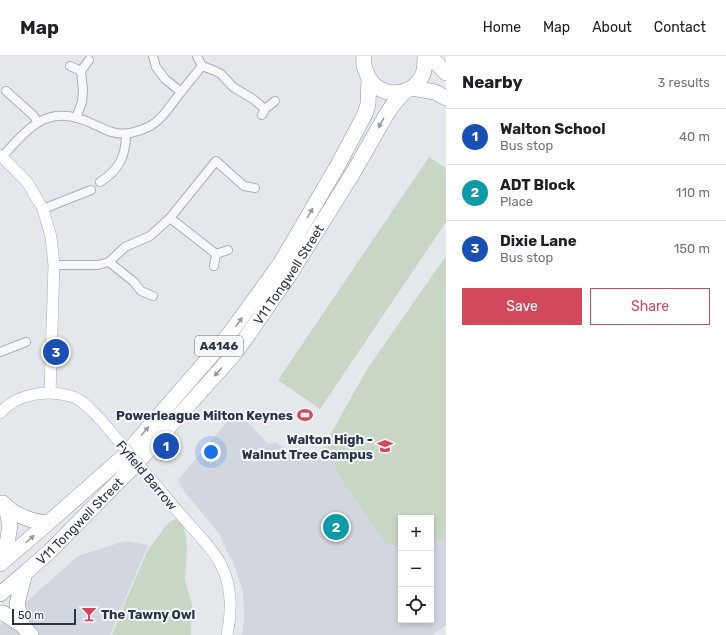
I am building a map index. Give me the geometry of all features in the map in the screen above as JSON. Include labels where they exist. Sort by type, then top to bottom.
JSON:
[{"type":"highway","name":"A4146","points":[[408,90],[419,82],[423,74],[425,56]]},
{"type":"highway","points":[[430,56],[446,73]]},
{"type":"highway","name":"A4146","points":[[363,65],[374,86],[388,93],[408,90],[435,92],[446,98]]},
{"type":"highway","name":"V11 Tongwell Street","points":[[0,564],[124,456],[228,336],[280,264],[338,165],[365,114],[368,104],[363,65]]},
{"type":"highway","name":"V11 Tongwell Street","points":[[0,594],[50,551],[136,464],[236,352],[290,274],[353,174],[392,106],[408,90]]},
{"type":"highway","points":[[3,503],[21,516],[42,523],[48,523]]},
{"type":"highway","points":[[0,560],[7,544],[10,526],[3,503]]},
{"type":"highway","points":[[25,573],[17,604],[27,630]]},
{"type":"highway","points":[[0,613],[4,614],[27,630]]},
{"type":"street","points":[[152,56],[156,67],[165,79],[181,92]]},
{"type":"street","points":[[197,56],[202,66],[221,74],[233,88],[253,99],[264,112],[275,101]]},
{"type":"street","points":[[76,118],[82,102],[83,90],[81,71],[90,60]]},
{"type":"street","points":[[70,66],[81,71]]},
{"type":"street","points":[[50,393],[54,265],[51,237],[43,209],[27,182],[1,156],[38,122],[48,118],[62,116],[76,118],[93,123],[112,133],[126,134],[140,131],[152,125],[162,117],[202,66]]},
{"type":"street","points":[[6,91],[33,115],[38,122]]},
{"type":"street","points":[[100,182],[109,176],[124,156],[126,134]]},
{"type":"street","points":[[54,265],[98,266],[109,262],[125,247],[150,236],[170,218],[216,161],[244,186],[255,188]]},
{"type":"street","points":[[43,209],[91,190]]},
{"type":"street","points":[[170,218],[216,254]]},
{"type":"street","points":[[216,254],[228,250]]},
{"type":"street","points":[[214,266],[216,254]]},
{"type":"street","points":[[109,262],[134,282],[141,291],[153,296]]},
{"type":"street","points":[[0,352],[26,342]]},
{"type":"street","name":"Fyfield Barrow","points":[[0,413],[14,401],[31,395],[50,393],[71,396],[85,404],[100,418],[210,548],[221,565],[230,594],[230,622],[227,635]]},
{"type":"shaded area","name":"Walton High - Walnut Tree Campus","points":[[446,256],[446,625],[432,635],[242,635],[244,621],[243,591],[233,561],[228,554],[220,535],[184,491],[178,480],[237,410],[268,444],[276,442],[284,448],[295,461],[308,455],[317,459],[368,368]]},
{"type":"shaded area","points":[[125,541],[148,545],[110,635],[0,635],[0,625],[78,556]]},
{"type":"green space","points":[[429,157],[446,168],[446,222],[320,409],[278,380]]},
{"type":"green space","points":[[446,256],[446,540],[434,540],[434,515],[398,515],[398,546],[386,543],[344,484],[325,444],[368,368]]},
{"type":"green space","points":[[175,519],[183,525],[186,536],[187,546],[185,580],[192,604],[191,635],[112,635],[148,550],[169,522]]},
{"type":"place","name":"Dixie Lane","points":[[56,352]]},
{"type":"place","name":"Powerleague Milton Keynes","points":[[305,415]]},
{"type":"place","name":"Walton School","points":[[166,446]]},
{"type":"place","name":"Walton High - Walnut Tree Campus","points":[[385,446]]},
{"type":"place","name":"ADT Block","points":[[336,527]]},
{"type":"place","name":"The Tawny Owl","points":[[89,614]]}]
